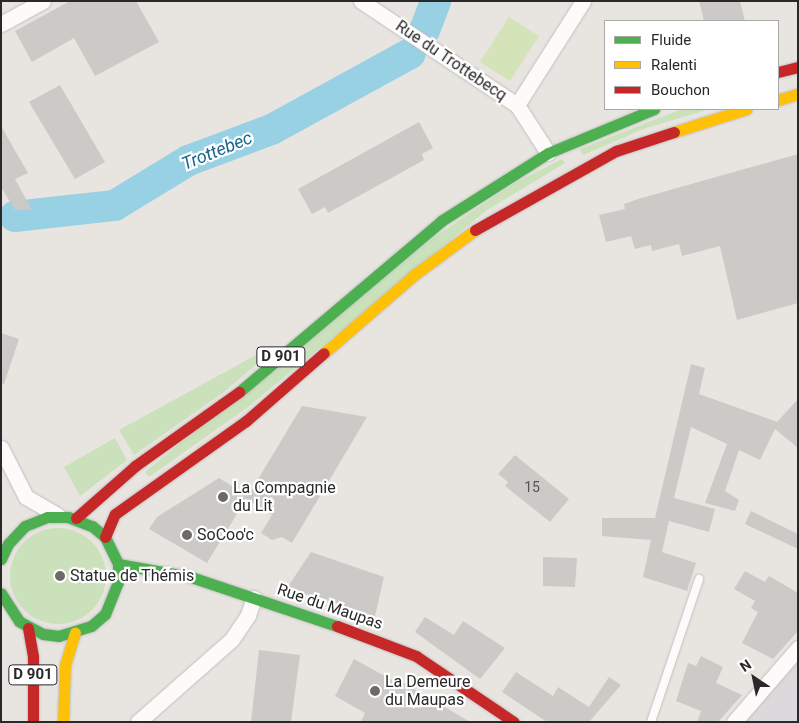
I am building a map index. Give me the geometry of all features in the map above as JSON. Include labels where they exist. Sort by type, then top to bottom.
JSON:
[{"type":"main road","points":[[779,72],[798,67]]},
{"type":"main road","points":[[779,100],[798,94]]},
{"type":"main road","name":"D 901","points":[[76,518],[135,466],[216,410],[282,357],[440,221],[548,153],[652,110]]},
{"type":"main road","name":"D 901","points":[[105,537],[115,514],[246,421],[414,275],[487,221],[616,151],[675,129],[742,110]]},
{"type":"main road","points":[[1,559],[8,542],[36,520],[58,516],[76,518],[105,537],[118,564],[114,599],[91,626],[75,634],[43,634],[28,628],[11,612],[1,593]]},
{"type":"main road","name":"Rue du Maupas","points":[[118,564],[191,577],[416,656],[514,722]]},
{"type":"main road","name":"D 901","points":[[28,628],[32,722]]},
{"type":"main road","name":"D 901","points":[[63,722],[66,665],[75,634]]},
{"type":"street","points":[[1,24],[43,1]]},
{"type":"street","name":"Rue du Trottebecq","points":[[361,1],[517,105]]},
{"type":"street","points":[[548,153],[517,105],[583,1]]},
{"type":"street","points":[[1,448],[26,498],[58,516]]},
{"type":"street","points":[[8,542],[26,498]]},
{"type":"street","points":[[138,722],[232,639],[248,615],[254,598]]},
{"type":"street","points":[[734,722],[798,648]]},
{"type":"lane","points":[[651,722],[699,579]]},
{"type":"shaded area","points":[[798,648],[798,722],[734,722]]},
{"type":"green space","points":[[509,17],[539,36],[510,81],[480,62]]},
{"type":"green space","points":[[679,110],[707,110],[646,128],[583,155],[580,149]]},
{"type":"green space","points":[[562,159],[565,163],[487,210],[248,407],[149,477],[145,472],[433,238],[515,183]]},
{"type":"green space","points":[[256,355],[260,361],[224,392],[134,455],[119,430]]},
{"type":"green space","points":[[115,438],[127,460],[80,496],[64,467]]},
{"type":"green space","points":[[58,528],[76,532],[92,542],[102,558],[106,576],[102,594],[92,610],[76,620],[58,624],[40,620],[24,610],[14,594],[10,576],[14,558],[24,542],[40,532]]},
{"type":"building","points":[[70,1],[136,1],[159,42],[95,76],[74,38],[32,62],[15,31]]},
{"type":"building","points":[[699,1],[740,1],[745,20],[704,20]]},
{"type":"building","points":[[60,85],[105,162],[75,179],[29,102]]},
{"type":"building","points":[[419,122],[433,148],[422,154],[424,160],[328,213],[325,207],[312,214],[298,189]]},
{"type":"building","points":[[1,126],[28,173],[15,179],[32,210],[15,210],[1,187]]},
{"type":"building","points":[[798,154],[798,303],[737,320],[720,246],[682,256],[679,244],[652,251],[651,245],[635,249],[631,236],[606,242],[599,215],[625,209],[624,204],[638,199]]},
{"type":"building","points":[[1,333],[19,339],[4,384],[1,383]]},
{"type":"building","points":[[691,364],[705,368],[699,394],[777,422],[798,399],[798,448],[775,429],[760,460],[739,450],[725,491],[739,500],[735,511],[705,503],[727,444],[691,427],[674,498],[715,509],[709,532],[669,521],[662,552],[696,563],[687,591],[643,577],[651,540],[602,536],[602,518],[655,518]]},
{"type":"building","points":[[302,406],[367,417],[292,543],[282,537],[272,540],[261,533],[272,515],[246,499],[207,563],[149,529],[157,517],[219,478],[248,496]]},
{"type":"building","points":[[515,455],[569,499],[550,522],[505,486],[508,482],[498,474]]},
{"type":"building","points":[[751,511],[798,534],[798,549],[745,524]]},
{"type":"building","points":[[311,552],[384,577],[375,616],[287,588]]},
{"type":"building","points":[[543,557],[577,558],[575,587],[543,586]]},
{"type":"building","points":[[745,571],[765,582],[769,576],[798,593],[798,631],[773,659],[742,643],[758,612],[751,608],[755,601],[734,589]]},
{"type":"building","points":[[425,617],[454,635],[463,621],[505,648],[480,679],[415,632]]},
{"type":"building","points":[[259,650],[300,655],[291,722],[251,722]]},
{"type":"building","points":[[701,656],[723,667],[716,683],[742,695],[718,722],[697,722],[701,711],[676,701],[688,663],[696,666]]},
{"type":"building","name":"La Demeure du Maupas","points":[[354,659],[392,680],[394,677],[470,722],[361,722],[365,713],[335,696]]},
{"type":"building","points":[[516,672],[553,696],[558,687],[589,707],[609,677],[621,685],[589,722],[547,722],[502,692]]},
{"type":"waterway","name":"Trottebec","points":[[424,30],[435,1]]},
{"type":"waterway","name":"Trottebec","points":[[14,216],[114,205],[188,160],[271,129],[410,53]]},
{"type":"traffic: fast","points":[[239,392],[441,221],[548,153],[652,110]]},
{"type":"traffic: fast","points":[[1,559],[8,544],[25,526],[47,517],[68,517],[92,526],[105,537],[118,564],[118,582],[105,614],[91,626],[59,636],[43,634],[19,621],[1,593]]},
{"type":"traffic: fast","points":[[118,564],[191,577],[337,626]]},
{"type":"traffic: slow","points":[[779,100],[798,94]]},
{"type":"traffic: slow","points":[[674,132],[743,110]]},
{"type":"traffic: slow","points":[[324,353],[414,275],[475,230]]},
{"type":"traffic: slow","points":[[63,722],[65,665],[75,633]]},
{"type":"traffic: jam","points":[[779,72],[798,67]]},
{"type":"traffic: jam","points":[[475,230],[616,151],[674,132]]},
{"type":"traffic: jam","points":[[105,537],[115,514],[246,421],[324,353]]},
{"type":"traffic: jam","points":[[76,518],[135,466],[239,392]]},
{"type":"traffic: jam","points":[[337,626],[416,656],[514,722]]},
{"type":"traffic: jam","points":[[28,628],[33,657],[33,722]]},
{"type":"place","name":"La Compagnie du Lit","points":[[223,497]]},
{"type":"place","name":"SoCoo'c","points":[[187,535]]},
{"type":"place","name":"Statue de Thémis","points":[[60,576]]},
{"type":"place","name":"La Demeure du Maupas","points":[[375,691]]}]
